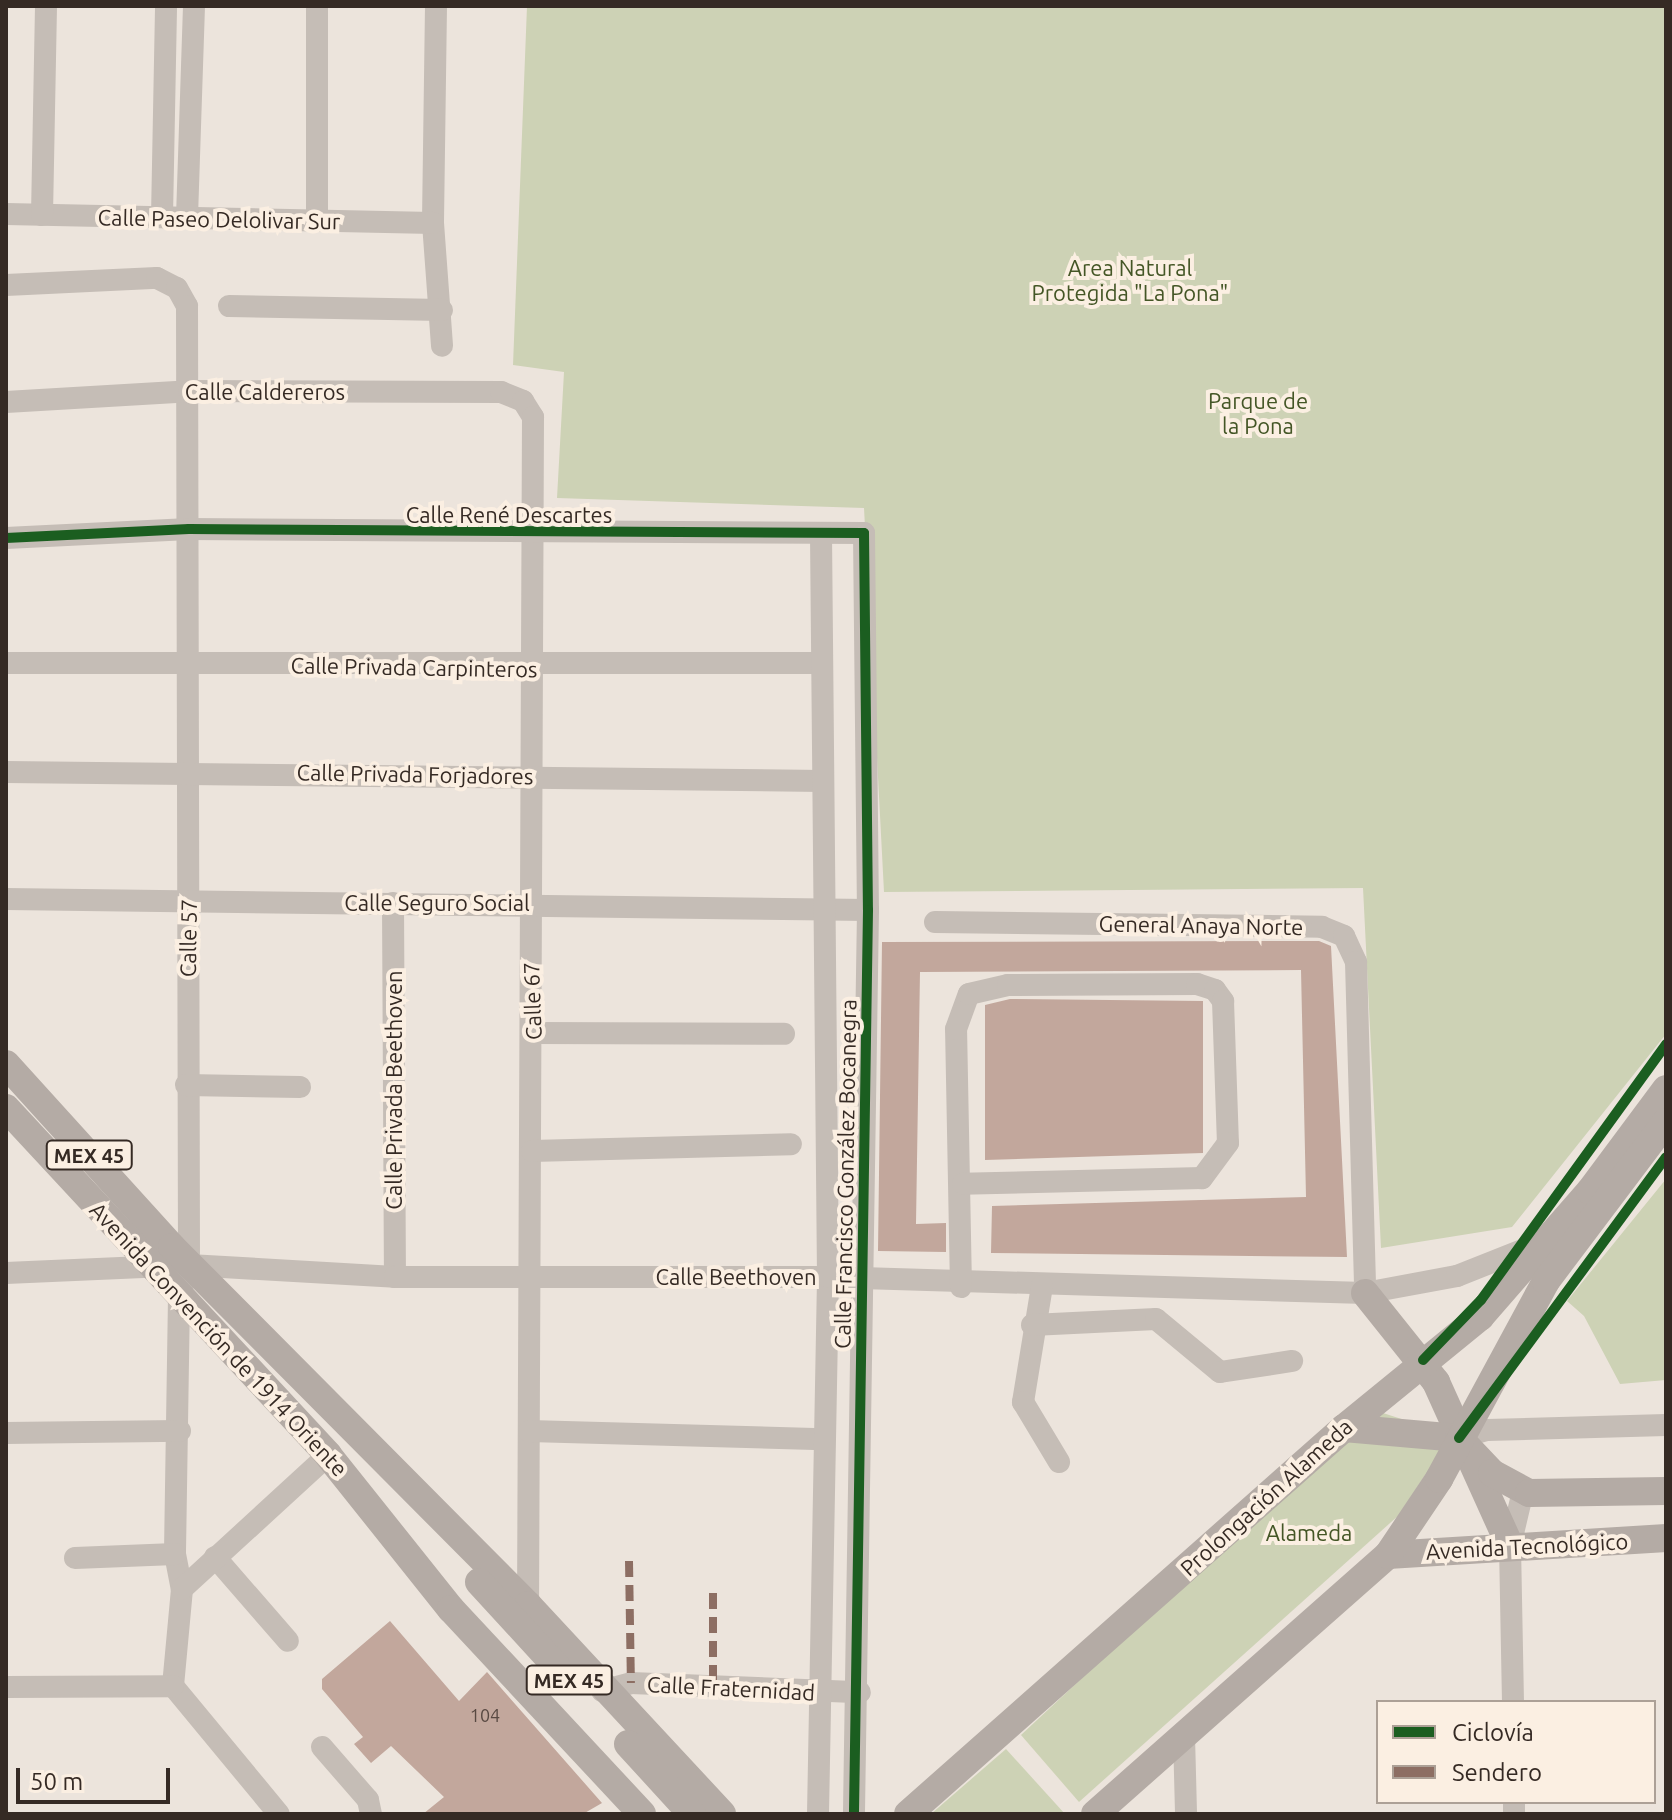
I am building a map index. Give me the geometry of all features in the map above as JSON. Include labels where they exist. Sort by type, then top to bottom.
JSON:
[{"type":"main road","name":"Avenida Convención de 1914 Oriente","points":[[6,1064],[189,1265],[387,1470],[528,1605],[602,1691],[722,1814]]},
{"type":"main road","name":"Prolongación Alameda","points":[[908,1814],[1344,1428],[1491,1306],[1550,1233],[1590,1191],[1666,1089]]},
{"type":"main road","name":"Avenida Convención de 1914 Oriente","points":[[6,1108],[152,1270],[328,1455],[451,1609],[642,1814]]},
{"type":"main road","points":[[1095,1814],[1388,1555],[1459,1438],[1546,1281],[1666,1122]]},
{"type":"main road","points":[[1459,1438],[1462,1402],[1479,1367],[1590,1191]]},
{"type":"main road","points":[[1365,1293],[1423,1360],[1510,1546]]},
{"type":"main road","points":[[1344,1428],[1459,1438],[1492,1473],[1523,1491],[1666,1491]]},
{"type":"main road","name":"Avenida Convención de 1914 Oriente","points":[[387,1470],[442,1554],[665,1814]]},
{"type":"main road","name":"Avenida Convención de 1914 Oriente","points":[[367,1500],[442,1554],[692,1814]]},
{"type":"main road","name":"Avenida Tecnológico","points":[[1388,1555],[1666,1538]]},
{"type":"street","points":[[42,215],[46,6]]},
{"type":"street","points":[[162,217],[166,6]]},
{"type":"street","points":[[187,217],[194,6]]},
{"type":"street","points":[[317,6],[317,221]]},
{"type":"street","points":[[436,6],[433,223],[442,310],[442,346]]},
{"type":"street","name":"Calle Paseo Delolivar Sur","points":[[6,214],[433,223]]},
{"type":"street","name":"Calle 57","points":[[6,285],[157,278],[177,288],[187,306],[189,772],[186,1085],[189,1265],[179,1297],[180,1431],[175,1554],[182,1589],[173,1686]]},
{"type":"street","points":[[229,306],[442,310]]},
{"type":"street","name":"Calle Caldereros","points":[[6,402],[189,391],[501,392],[523,401]]},
{"type":"street","name":"Calle 67","points":[[523,401],[533,417],[527,775],[527,903],[534,1033],[528,1605]]},
{"type":"street","name":"Calle René Descartes","points":[[6,538],[189,529],[530,537],[864,533]]},
{"type":"street","name":"Calle Francisco González Bocanegra","points":[[818,1814],[828,1277],[821,533]]},
{"type":"street","name":"Calle Francisco González Bocanegra","points":[[854,1814],[860,1692],[868,910],[864,533]]},
{"type":"street","name":"Calle Privada Carpinteros","points":[[6,663],[528,668],[822,663]]},
{"type":"street","name":"Calle Privada Forjadores","points":[[6,772],[527,775],[823,781]]},
{"type":"street","name":"Calle Seguro Social","points":[[6,899],[188,903],[527,903],[868,910]]},
{"type":"street","name":"Calle Privada Beethoven","points":[[393,903],[395,1277]]},
{"type":"street","name":"General Anaya Norte","points":[[935,922],[1322,927],[1344,936],[1356,962],[1365,1293]]},
{"type":"street","points":[[961,1287],[963,1184],[956,1029],[969,994],[1008,985],[1197,984],[1215,990],[1223,1001],[1228,1143],[1202,1178],[963,1184]]},
{"type":"street","points":[[534,1033],[784,1034]]},
{"type":"street","points":[[186,1085],[300,1087]]},
{"type":"street","points":[[532,1151],[791,1144]]},
{"type":"street","name":"Calle Beethoven","points":[[6,1273],[152,1270],[189,1265],[395,1277],[828,1277],[961,1287],[1365,1293],[1508,1261],[1550,1233]]},
{"type":"street","points":[[1042,1286],[1032,1325],[1023,1402],[1059,1462]]},
{"type":"street","points":[[1032,1325],[1156,1319],[1220,1372],[1292,1361]]},
{"type":"street","points":[[1459,1438],[1480,1430],[1666,1425]]},
{"type":"street","points":[[6,1433],[180,1431]]},
{"type":"street","points":[[529,1431],[823,1439]]},
{"type":"street","points":[[182,1589],[328,1455]]},
{"type":"street","points":[[1513,1700],[1510,1546],[1523,1491]]},
{"type":"street","points":[[75,1558],[175,1554]]},
{"type":"street","points":[[215,1557],[288,1641]]},
{"type":"street","name":"Calle Fraternidad","points":[[602,1691],[631,1683],[820,1693],[860,1692]]},
{"type":"street","points":[[6,1687],[173,1686],[279,1814]]},
{"type":"street","points":[[1184,1736],[1186,1814]]},
{"type":"street","points":[[322,1747],[368,1800],[371,1814]]},
{"type":"green space","name":"Parque de la Pona","points":[[527,6],[1666,6],[1666,1034],[1512,1227],[1381,1248],[1363,888],[884,892],[864,508],[557,498],[564,372],[513,365]]},
{"type":"green space","points":[[1666,1179],[1666,1380],[1620,1384],[1584,1316],[1567,1301]]},
{"type":"green space","name":"Alameda","points":[[1383,1413],[1426,1427],[1441,1451],[1399,1515],[1079,1802],[1021,1735],[1365,1414]]},
{"type":"green space","points":[[1006,1749],[1065,1814],[931,1814]]},
{"type":"building","points":[[1319,941],[1331,946],[1347,1257],[991,1253],[992,1206],[1306,1197],[1301,970],[920,972],[916,1224],[946,1223],[946,1252],[878,1251],[882,942]]},
{"type":"building","points":[[1010,999],[1203,1001],[1203,1153],[985,1160],[985,1005]]},
{"type":"building","points":[[390,1621],[459,1701],[487,1672],[602,1803],[583,1814],[423,1814],[444,1797],[391,1746],[371,1763],[354,1744],[363,1737],[322,1689],[322,1679]]},
{"type":"marked path","points":[[629,1561],[631,1683]]},
{"type":"marked path","points":[[713,1593],[713,1684]]},
{"type":"cycle path","points":[[6,538],[189,529],[864,533],[868,910],[854,1814]]},
{"type":"cycle path","points":[[1423,1360],[1481,1300],[1666,1044]]},
{"type":"cycle path","points":[[1459,1438],[1666,1157]]},
{"type":"park label","name":"Area Natural Protegida \"La Pona\"","points":[[1130,280]]}]
